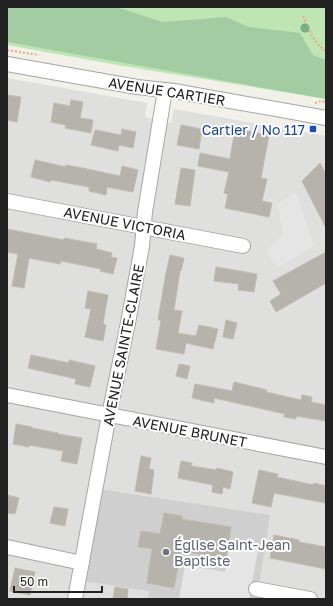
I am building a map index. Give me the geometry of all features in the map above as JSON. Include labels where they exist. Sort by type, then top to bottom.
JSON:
[{"type":"street","name":"AVENUE CARTIER","points":[[7,64],[123,85],[174,91],[326,118]]},
{"type":"street","name":"AVENUE SAINTE-CLAIRE","points":[[75,599],[142,246],[165,90]]},
{"type":"street","name":"AVENUE VICTORIA","points":[[7,200],[243,246]]},
{"type":"street","name":"AVENUE BRUNET","points":[[7,395],[326,457]]},
{"type":"street","points":[[7,547],[82,562]]},
{"type":"street","points":[[256,589],[310,599]]},
{"type":"path","points":[[303,16],[318,45],[326,51]]},
{"type":"shaded area","points":[[7,78],[147,103],[145,117],[171,123],[174,109],[326,136],[326,599],[7,599]]},
{"type":"shaded area","points":[[296,192],[314,246],[277,268],[267,251],[283,235],[278,203]]},
{"type":"shaded area","points":[[98,489],[270,515],[257,599],[148,599],[149,591],[84,581]]},
{"type":"shaded area","points":[[231,540],[259,545],[249,599],[179,599],[185,565],[225,572]]},
{"type":"green space","points":[[7,7],[326,7],[326,99],[117,65],[7,45]]},
{"type":"green space","points":[[7,7],[116,7],[163,22],[226,17],[249,27],[300,33],[313,55],[326,60],[326,99],[7,42]]},
{"type":"building","points":[[7,95],[21,97],[17,122],[7,120]]},
{"type":"building","points":[[71,100],[83,102],[80,118],[93,120],[91,133],[65,128],[66,125],[51,122],[54,103],[70,106]]},
{"type":"building","points":[[181,125],[202,129],[199,149],[177,145]]},
{"type":"building","points":[[122,129],[136,132],[133,148],[119,145],[118,151],[91,145],[95,130],[121,135]]},
{"type":"building","points":[[235,129],[269,135],[261,178],[267,179],[262,201],[272,203],[269,217],[225,208],[228,194],[224,193],[229,172],[198,166],[200,153],[230,159]]},
{"type":"building","points":[[35,160],[120,176],[122,166],[138,170],[133,192],[107,187],[106,195],[89,191],[89,187],[51,180],[50,182],[31,177]]},
{"type":"building","points":[[320,163],[326,174],[326,228],[302,181]]},
{"type":"building","points":[[181,168],[195,170],[190,206],[175,204]]},
{"type":"building","points":[[7,229],[64,240],[64,238],[97,244],[96,249],[112,253],[111,257],[117,258],[113,274],[100,271],[101,269],[61,261],[60,264],[29,258],[24,288],[12,286],[18,254],[7,252]]},
{"type":"building","points":[[326,252],[326,283],[276,312],[270,301],[281,294],[273,281]]},
{"type":"building","points":[[170,255],[184,258],[180,271],[174,310],[182,311],[178,333],[196,336],[199,325],[218,329],[213,349],[186,343],[184,354],[156,349],[161,320],[158,320]]},
{"type":"building","points":[[216,267],[257,274],[254,292],[238,290],[239,284],[214,281]]},
{"type":"building","points":[[88,291],[108,295],[103,324],[106,325],[103,341],[85,337],[91,309],[85,308]]},
{"type":"building","points":[[226,320],[237,323],[233,339],[223,337]]},
{"type":"building","points":[[31,355],[69,363],[69,360],[95,366],[90,387],[75,384],[76,379],[28,368]]},
{"type":"building","points":[[179,364],[190,366],[187,379],[176,376]]},
{"type":"building","points":[[234,382],[267,390],[266,392],[301,400],[302,395],[312,397],[311,402],[326,405],[326,421],[296,416],[296,419],[284,417],[285,414],[214,398],[214,403],[192,398],[195,384],[232,391]]},
{"type":"building","points":[[16,424],[82,438],[77,464],[61,461],[63,451],[29,445],[29,447],[13,444]]},
{"type":"building","points":[[141,456],[151,458],[149,469],[154,470],[151,494],[135,491]]},
{"type":"building","points":[[181,461],[192,463],[191,466],[216,470],[217,468],[233,472],[230,489],[223,487],[222,494],[212,492],[213,485],[178,478]]},
{"type":"building","points":[[259,470],[278,474],[277,477],[313,485],[314,483],[326,486],[326,503],[274,493],[271,507],[252,503]]},
{"type":"building","points":[[7,495],[19,498],[15,514],[7,513]]},
{"type":"building","points":[[54,507],[68,509],[65,526],[50,523]]},
{"type":"building","points":[[164,513],[182,516],[182,519],[231,527],[226,559],[181,551],[174,588],[147,583],[152,549],[138,547],[141,531],[160,534]]},
{"type":"building","points":[[274,535],[326,547],[326,569],[270,558]]},
{"type":"building","points":[[15,568],[35,572],[30,595],[10,591]]},
{"type":"building","points":[[115,587],[128,589],[127,599],[113,599]]},
{"type":"place","name":"Cartier / No 117","points":[[313,129]]},
{"type":"place","name":"Église Saint-Jean Baptiste","points":[[166,552]]}]
